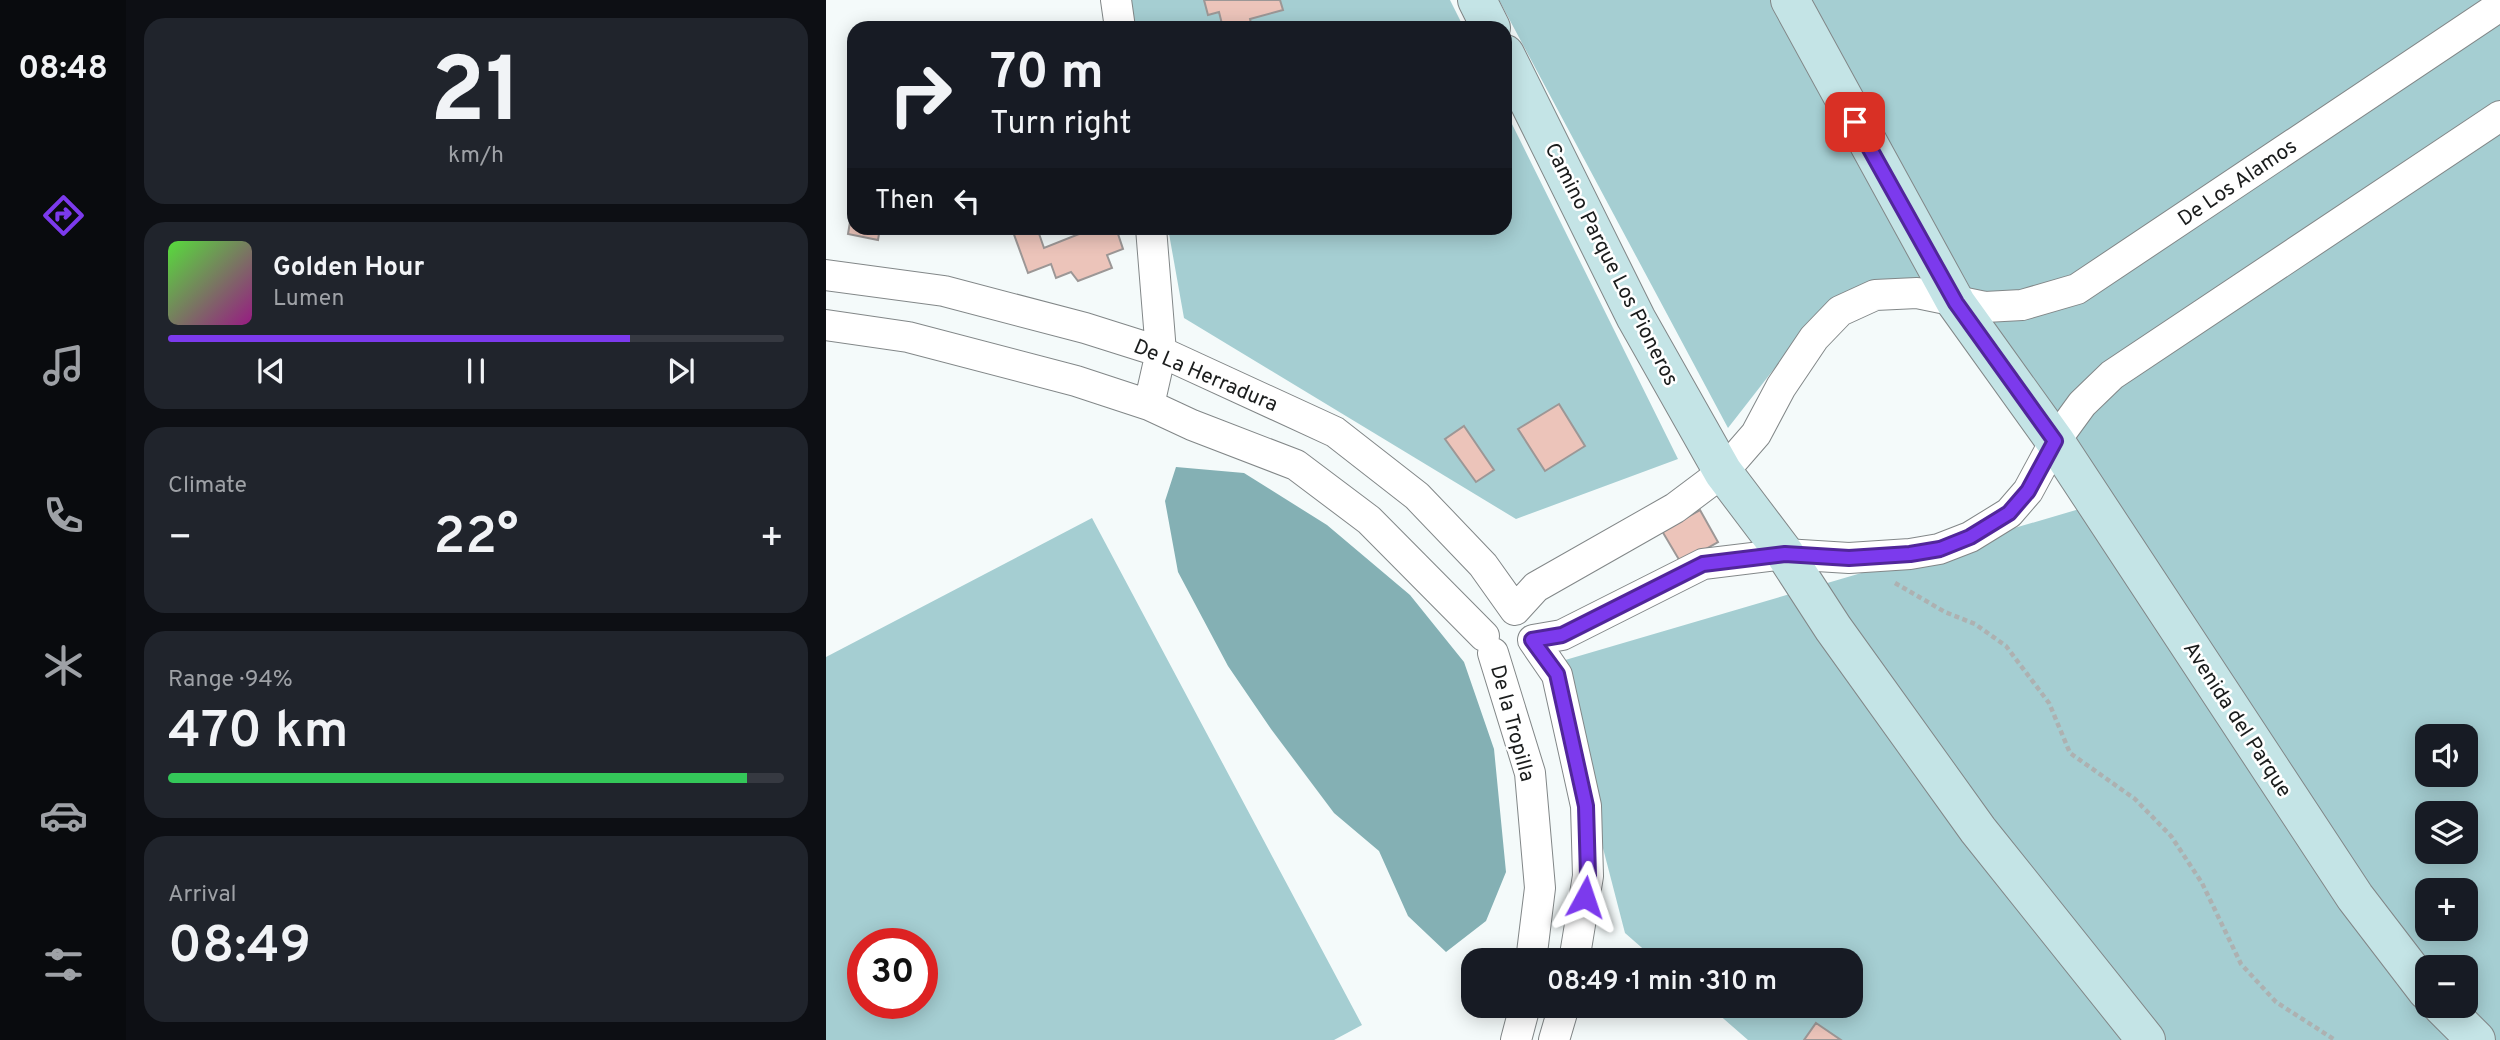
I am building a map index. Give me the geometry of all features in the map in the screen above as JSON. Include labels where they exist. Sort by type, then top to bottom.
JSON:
[{"type":"main road","points":[[1477,0],[1488,21]]},
{"type":"main road","points":[[1790,0],[1956,303]]},
{"type":"main road","name":"Camino Parque Los Pioneros","points":[[1512,68],[1636,317],[1723,472],[1785,554]]},
{"type":"main road","name":"Avenida del Parque","points":[[1956,303],[2055,441],[2355,897],[2415,975]]},
{"type":"main road","points":[[1785,554],[1833,628],[1978,830],[2146,1040]]},
{"type":"main road","points":[[2454,1018],[2476,1040]]},
{"type":"street","points":[[1116,0],[1120,21]]},
{"type":"street","name":"De Los Alamos","points":[[1515,610],[1536,587],[1675,508],[1723,472],[1756,434],[1781,387],[1814,338],[1840,311],[1875,295],[1917,293],[1984,307],[2022,305],[2077,289],[2500,6]]},
{"type":"street","points":[[1532,640],[1562,635],[1703,564],[1785,554],[1849,558],[1910,554],[1940,549],[1970,537],[2009,513],[2028,491],[2055,441],[2082,404],[2112,375],[2500,116]]},
{"type":"street","points":[[1149,405],[1161,352],[1152,235]]},
{"type":"street","name":"De La Herradura","points":[[826,275],[944,291],[1085,328],[1161,352],[1335,432],[1417,496],[1483,565],[1515,610]]},
{"type":"street","points":[[826,326],[908,337],[1076,381],[1149,405],[1192,425],[1296,465],[1369,520],[1488,645],[1502,657],[1512,658],[1528,649],[1533,630],[1530,621],[1524,614],[1506,609],[1489,618],[1485,627],[1488,645]]},
{"type":"street","name":"De la Tropilla","points":[[1532,640],[1557,674],[1586,806],[1588,876],[1576,948]]},
{"type":"street","name":"De la Tropilla","points":[[1488,645],[1530,772],[1540,888],[1533,948]]},
{"type":"street","points":[[1516,1040],[1522,1018]]},
{"type":"street","points":[[1553,1040],[1560,1018]]},
{"type":"path","points":[[1849,558],[1945,612],[1975,624],[2006,646],[2049,703],[2070,753],[2135,799],[2171,836],[2202,883],[2241,964],[2276,1002],[2335,1040]]},
{"type":"shaded area","points":[[1127,0],[1450,0],[1460,21],[1131,21]]},
{"type":"shaded area","points":[[1499,0],[2500,0],[2500,1040],[1748,1040],[1723,1018],[1863,1018],[1863,948],[1642,948],[1625,933],[1555,663],[2093,505],[1952,270],[1784,356],[1728,428]]},
{"type":"shaded area","points":[[1512,124],[1678,459],[1516,519],[1184,318],[1169,235],[1512,235]]},
{"type":"shaded area","points":[[1176,467],[1244,473],[1327,525],[1410,595],[1464,662],[1494,749],[1506,872],[1486,921],[1446,952],[1408,916],[1379,851],[1334,813],[1228,666],[1178,572],[1165,501]]},
{"type":"shaded area","points":[[1092,518],[1362,1025],[1334,1040],[826,1040],[826,657]]},
{"type":"building","points":[[1204,0],[1280,0],[1283,10],[1250,21],[1221,21],[1219,12],[1208,15]]},
{"type":"building","points":[[853,235],[879,235],[878,240]]},
{"type":"building","points":[[1014,235],[1039,235],[1044,248],[1076,235],[1118,235],[1123,249],[1107,255],[1112,268],[1078,281],[1071,272],[1056,278],[1051,264],[1028,273]]},
{"type":"building","points":[[1559,404],[1585,446],[1545,471],[1518,429]]},
{"type":"building","points":[[1464,426],[1494,470],[1476,482],[1445,439]]},
{"type":"building","points":[[1700,510],[1718,542],[1681,563],[1662,531]]},
{"type":"building","points":[[1816,1023],[1841,1040],[1804,1040]]},
{"type":"route","points":[[1585,897],[1588,876],[1586,806],[1557,674],[1532,640],[1562,635],[1703,564],[1785,554],[1849,558],[1940,549],[1970,537],[2009,513],[2028,491],[2055,441],[1956,303],[1855,122]]}]
